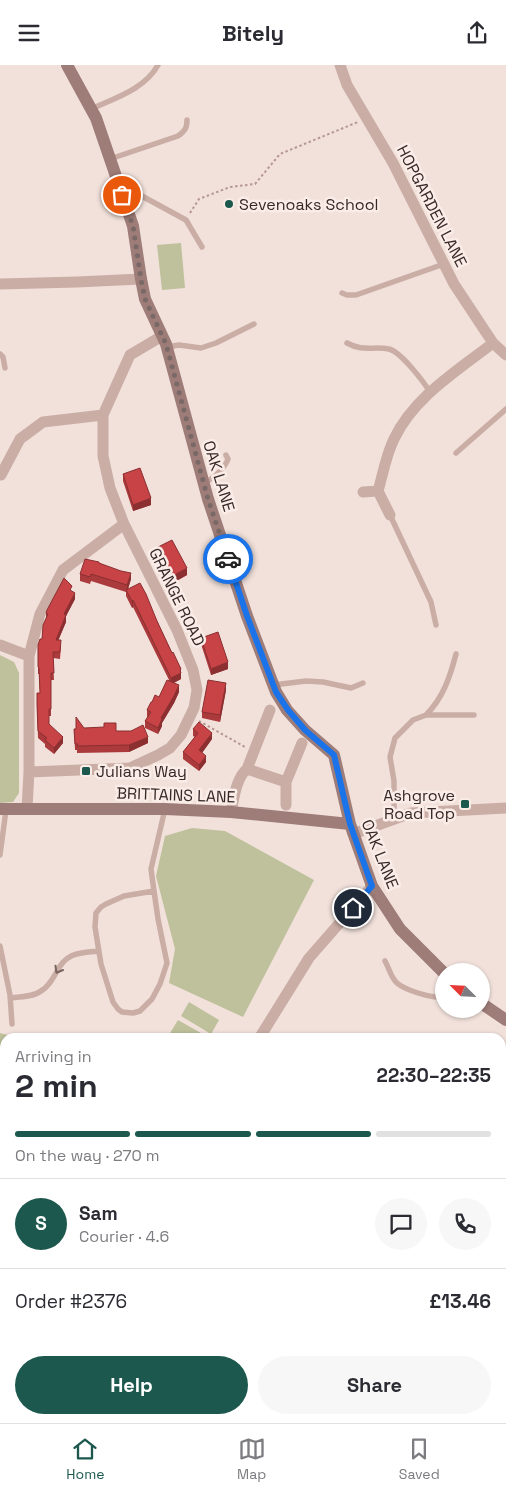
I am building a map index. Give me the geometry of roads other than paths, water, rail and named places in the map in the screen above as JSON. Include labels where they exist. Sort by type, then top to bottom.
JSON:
[{"type":"street","name":"OAK LANE","points":[[67,65],[96,118],[133,226],[145,299],[164,341],[204,483],[247,616],[273,685],[288,710],[305,730],[334,755],[351,829],[372,886],[400,929],[435,964]]},
{"type":"street","name":"HOPGARDEN LANE","points":[[340,65],[347,85],[394,163],[454,284],[493,343],[506,355]]},
{"type":"street","points":[[0,284],[141,279]]},
{"type":"street","name":"GRANGE ROAD","points":[[29,772],[130,769],[170,748],[181,735],[194,708],[197,691],[193,670],[177,631],[124,524],[110,488],[103,456],[103,415],[130,355],[164,341]]},
{"type":"street","points":[[390,515],[378,491],[393,440],[403,423],[430,392],[493,343]]},
{"type":"street","points":[[1,475],[20,439],[43,422],[103,415]]},
{"type":"street","points":[[363,492],[378,491]]},
{"type":"street","points":[[27,808],[29,772],[29,656],[40,614],[63,570],[124,524]]},
{"type":"street","points":[[0,645],[29,656]]},
{"type":"street","points":[[230,811],[239,780],[248,769],[270,710]]},
{"type":"street","points":[[286,805],[286,782],[302,743]]},
{"type":"street","points":[[248,769],[286,782]]},
{"type":"street","points":[[351,829],[411,813],[506,808]]},
{"type":"street","name":"BRITTAINS LANE","points":[[3,809],[230,811],[351,829]]},
{"type":"street","points":[[262,1033],[308,958],[372,886]]},
{"type":"street","points":[[490,1009],[506,1020]]},
{"type":"lane","points":[[91,109],[143,83],[152,75],[158,65]]},
{"type":"lane","points":[[110,159],[178,136],[187,127],[187,120]]},
{"type":"lane","points":[[122,195],[140,195],[186,220],[202,247]]},
{"type":"lane","points":[[342,293],[356,295],[444,264]]},
{"type":"lane","points":[[164,341],[179,345],[201,347],[216,343],[254,324]]},
{"type":"lane","points":[[347,343],[362,349],[394,351],[421,378],[430,392]]},
{"type":"lane","points":[[0,354],[3,357],[5,368]]},
{"type":"lane","points":[[456,453],[506,409]]},
{"type":"lane","points":[[204,483],[211,479],[226,464],[228,459],[226,455]]},
{"type":"lane","points":[[390,515],[431,602],[436,625]]},
{"type":"lane","points":[[426,715],[443,693],[456,654]]},
{"type":"lane","points":[[273,685],[306,681],[351,688],[363,683]]},
{"type":"lane","points":[[394,819],[394,781],[390,757],[395,738],[413,719],[426,715],[474,715]]},
{"type":"lane","points":[[0,855],[3,809]]},
{"type":"lane","points":[[154,891],[124,896],[101,907],[96,913],[95,927],[101,964],[113,1003],[122,1012],[134,1013],[140,1011],[152,999],[167,963],[151,869],[165,809]]},
{"type":"lane","points":[[0,946],[10,998],[12,1024]]},
{"type":"lane","points":[[10,998],[33,995],[40,992],[50,982],[64,960],[69,956],[77,953],[99,951]]},
{"type":"lane","points":[[386,961],[397,983],[403,987],[435,997]]},
{"type":"place","name":"Sevenoaks School","points":[[229,204]]},
{"type":"place","name":"Julians Way","points":[[86,771]]},
{"type":"place","name":"Ashgrove Road Top","points":[[465,804]]}]
